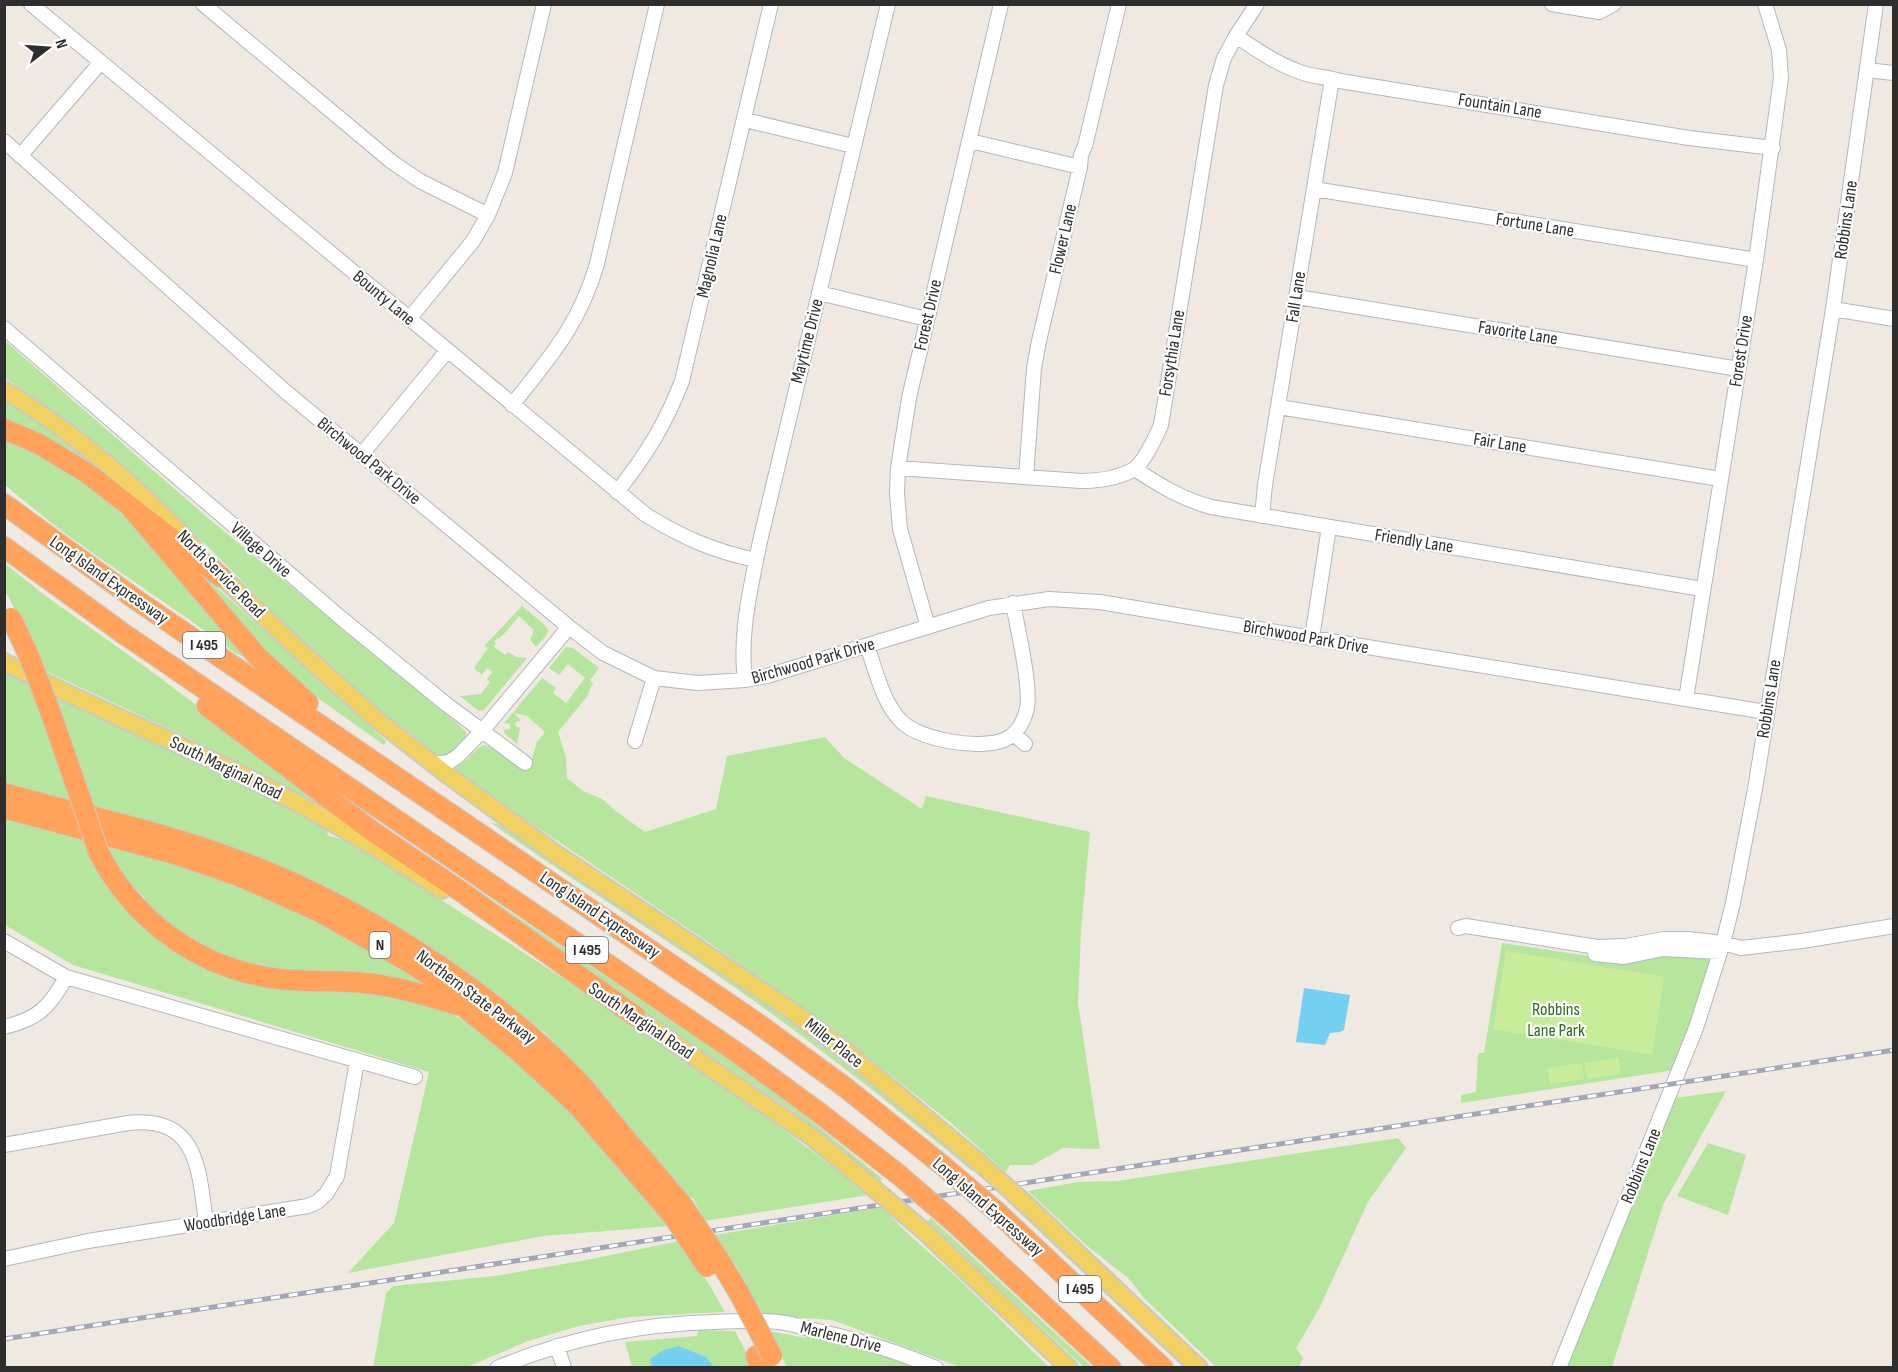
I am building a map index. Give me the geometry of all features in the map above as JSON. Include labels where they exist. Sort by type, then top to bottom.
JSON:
[{"type":"highway","points":[[4,429],[39,444],[87,473],[221,577]]},
{"type":"highway","name":"Long Island Expressway","points":[[4,504],[135,599],[757,1023],[846,1088],[996,1211],[1163,1368]]},
{"type":"highway","points":[[132,509],[257,656],[314,709],[406,782]]},
{"type":"highway","name":"Long Island Expressway","points":[[4,547],[124,634],[736,1053],[817,1111],[899,1175],[957,1225],[1111,1368]]},
{"type":"highway","points":[[8,613],[30,656],[98,851],[128,897],[160,930],[194,953],[223,966],[274,979],[364,983],[399,989],[463,1006]]},
{"type":"highway","points":[[124,634],[147,660],[372,831],[635,1016]]},
{"type":"highway","name":"Northern State Parkway","points":[[4,793],[152,832],[238,860],[330,901],[390,934],[480,995],[573,1076],[678,1211],[733,1297],[767,1362]]},
{"type":"highway","name":"Northern State Parkway","points":[[4,808],[175,854],[239,876],[318,911],[365,936],[437,980],[463,1006],[517,1050],[578,1106],[678,1211]]},
{"type":"main road","name":"North Service Road","points":[[4,390],[81,442],[133,486],[221,577],[367,711],[433,764]]},
{"type":"main road","name":"South Marginal Road","points":[[4,662],[230,769],[320,815],[399,862],[635,1016],[812,1137],[925,1232],[1069,1368]]},
{"type":"main road","name":"Miller Place","points":[[433,764],[555,853],[792,1011],[847,1052],[1028,1206],[1199,1368]]},
{"type":"street","name":"Bounty Lane","points":[[31,4],[646,515],[684,538],[708,548],[756,560]]},
{"type":"street","points":[[203,4],[392,162],[420,181],[488,215]]},
{"type":"street","points":[[409,319],[473,241],[488,215],[505,173],[544,4]]},
{"type":"street","points":[[512,405],[560,345],[589,292],[657,4]]},
{"type":"street","name":"Magnolia Lane","points":[[617,492],[656,438],[682,381],[771,4]]},
{"type":"street","name":"Maytime Drive","points":[[745,680],[743,640],[756,560],[888,4]]},
{"type":"street","name":"Forest Drive","points":[[928,627],[900,529],[898,468],[909,398],[1001,4]]},
{"type":"street","name":"Flower Lane","points":[[1026,477],[1034,368],[1081,155],[1119,4]]},
{"type":"street","name":"Forsythia Lane","points":[[1135,469],[1161,425],[1216,85],[1224,58],[1257,4]]},
{"type":"street","points":[[1552,4],[1599,12],[1614,4]]},
{"type":"street","name":"Forest Drive","points":[[1686,699],[1756,260],[1781,78],[1779,50],[1765,4]]},
{"type":"street","name":"Robbins Lane","points":[[1559,1368],[1693,1037],[1722,948],[1736,889],[1755,789],[1833,309],[1876,4]]},
{"type":"street","name":"Fountain Lane","points":[[1236,36],[1266,56],[1304,74],[1689,138],[1773,148]]},
{"type":"street","points":[[20,156],[100,62]]},
{"type":"street","points":[[1867,70],[1893,74]]},
{"type":"street","name":"Fall Lane","points":[[1262,516],[1332,79]]},
{"type":"street","points":[[745,120],[853,146]]},
{"type":"street","name":"Birchwood Park Drive","points":[[4,141],[286,393],[569,627],[603,653],[654,678],[698,684],[767,676],[989,608],[1049,599],[1100,602],[1766,712]]},
{"type":"street","points":[[970,141],[1080,167]]},
{"type":"street","name":"Fortune Lane","points":[[1314,189],[1756,260]]},
{"type":"street","points":[[819,293],[927,319]]},
{"type":"street","name":"Favorite Lane","points":[[1297,297],[1739,369]]},
{"type":"street","points":[[1833,309],[1893,319]]},
{"type":"street","name":"Village Drive","points":[[4,328],[341,618],[525,763]]},
{"type":"street","points":[[362,454],[447,351]]},
{"type":"street","name":"Fair Lane","points":[[1279,407],[1720,479]]},
{"type":"street","points":[[898,468],[1094,481],[1135,469]]},
{"type":"street","name":"Friendly Lane","points":[[1135,469],[1166,489],[1194,502],[1262,516],[1702,589]]},
{"type":"street","points":[[1311,638],[1329,527]]},
{"type":"street","points":[[867,646],[889,708],[908,728],[918,734],[937,739],[984,744],[1004,740],[1014,734],[1027,710],[1028,691],[1013,603]]},
{"type":"street","points":[[433,764],[449,762],[458,756],[482,731],[569,627]]},
{"type":"street","points":[[635,741],[654,678]]},
{"type":"street","points":[[1014,734],[1024,744]]},
{"type":"street","points":[[1722,948],[1688,939],[1664,939],[1626,946],[1597,948],[1466,926],[1458,928],[1465,933],[1496,939],[1624,957],[1663,949],[1742,948],[1893,926]]},
{"type":"street","points":[[4,940],[66,977],[415,1077]]},
{"type":"street","points":[[4,1027],[24,1023],[38,1014],[55,997],[66,977]]},
{"type":"street","name":"Woodbridge Lane","points":[[4,1259],[88,1240],[206,1223],[308,1206],[317,1202],[326,1194],[337,1176],[357,1061]]},
{"type":"street","points":[[4,1145],[142,1121],[160,1124],[176,1132],[193,1152],[200,1179],[206,1223]]},
{"type":"street","name":"Marlene Drive","points":[[557,1346],[647,1325],[743,1321],[779,1322],[850,1338],[903,1354],[936,1368]]},
{"type":"street","points":[[497,1368],[557,1346],[564,1368]]},
{"type":"green space","points":[[4,340],[201,512],[459,725],[466,732],[466,738],[448,757],[441,757],[369,701],[298,637],[113,456],[70,422],[5,378]]},
{"type":"green space","points":[[4,398],[67,440],[129,493],[5,420]]},
{"type":"green space","points":[[4,434],[108,495],[247,654],[241,656],[235,653],[58,528],[5,485]]},
{"type":"green space","points":[[4,563],[366,833],[246,767],[41,669],[5,590]]},
{"type":"green space","points":[[198,572],[386,741],[384,745],[298,684],[245,628]]},
{"type":"green space","points":[[522,606],[545,625],[548,630],[547,635],[536,647],[530,640],[534,630],[519,616],[503,635],[494,641],[496,643],[494,647],[505,655],[509,652],[516,657],[527,658],[484,710],[479,711],[460,696],[481,694],[490,682],[487,679],[492,672],[487,668],[482,675],[474,668],[488,648],[484,646]]},
{"type":"green space","points":[[566,647],[573,648],[599,668],[590,680],[593,683],[586,698],[558,732],[566,757],[567,778],[583,791],[602,799],[645,832],[716,809],[727,756],[825,737],[844,758],[922,809],[926,796],[1090,832],[1081,931],[1078,1003],[1100,1149],[1063,1148],[1033,1165],[1010,1165],[1006,1172],[951,1123],[837,1032],[501,803],[452,766],[466,761],[484,745],[513,755],[530,766],[537,742],[545,732],[527,716],[514,713],[521,720],[515,723],[516,727],[520,728],[517,744],[505,734],[502,725],[505,730],[510,729],[510,724],[504,723],[542,678],[556,688],[553,693],[566,703],[585,678],[568,664],[559,675],[549,668]]},
{"type":"green space","points":[[4,670],[34,684],[76,805],[5,783]]},
{"type":"green space","points":[[48,688],[265,792],[329,829],[327,835],[350,842],[548,968],[679,1055],[743,1100],[868,1195],[705,1221],[693,1198],[683,1195],[600,1091],[545,1033],[459,969],[96,809],[91,804]]},
{"type":"green space","points":[[4,814],[83,832],[100,865],[211,967],[373,988],[427,1002],[468,1022],[525,1067],[578,1115],[670,1226],[543,1236],[348,1273],[394,1223],[429,1072],[73,965],[5,925]]},
{"type":"green space","points":[[370,817],[726,1058],[794,1107],[883,1179],[880,1181],[791,1110],[577,968],[379,827]]},
{"type":"green space","points":[[490,822],[503,826],[521,837],[771,1006],[914,1117],[976,1170],[972,1171],[872,1090],[768,1011]]},
{"type":"green space","points":[[105,839],[204,870],[331,923],[436,989],[280,973],[194,946],[141,901],[145,898],[123,878]]},
{"type":"green space","name":"Robbins Lane Park","points":[[1502,943],[1622,961],[1665,952],[1718,958],[1680,1069],[1461,1103],[1461,1095],[1476,1092],[1478,1053],[1484,1053]]},
{"type":"green space","points":[[1506,951],[1664,977],[1652,1055],[1493,1029]]},
{"type":"green space","points":[[1619,1058],[1621,1074],[1587,1079],[1584,1063]]},
{"type":"green space","points":[[1582,1063],[1584,1079],[1550,1084],[1547,1068]]},
{"type":"green space","points":[[1726,1091],[1663,1205],[1612,1367],[1559,1368],[1668,1099]]},
{"type":"green space","points":[[1398,1138],[1406,1148],[1368,1202],[1319,1309],[1296,1348],[1303,1358],[1299,1367],[1216,1367],[1145,1299],[1128,1278],[1086,1245],[1028,1191],[1078,1182],[1117,1181]]},
{"type":"green space","points":[[1708,1143],[1746,1155],[1728,1215],[1677,1196]]},
{"type":"green space","points":[[1012,1200],[1190,1367],[1183,1367],[1007,1201]]},
{"type":"green space","points":[[882,1207],[1049,1367],[960,1367],[832,1320],[761,1315],[737,1267],[714,1235]]},
{"type":"green space","points":[[931,1218],[1092,1367],[1084,1367],[927,1222]]},
{"type":"green space","points":[[680,1241],[725,1312],[629,1317],[579,1326],[528,1341],[467,1367],[373,1368],[386,1293],[393,1286],[495,1276]]},
{"type":"green space","points":[[802,1327],[936,1367],[787,1367],[769,1331],[806,1338]]},
{"type":"green space","points":[[698,1330],[735,1331],[754,1367],[632,1367],[625,1342],[697,1336]]},
{"type":"water","points":[[1304,988],[1350,995],[1344,1030],[1330,1033],[1325,1045],[1296,1042]]},
{"type":"water","points":[[678,1346],[706,1357],[714,1367],[652,1367],[650,1359],[664,1350]]},
{"type":"railway","points":[[4,1339],[1894,1050]]}]
